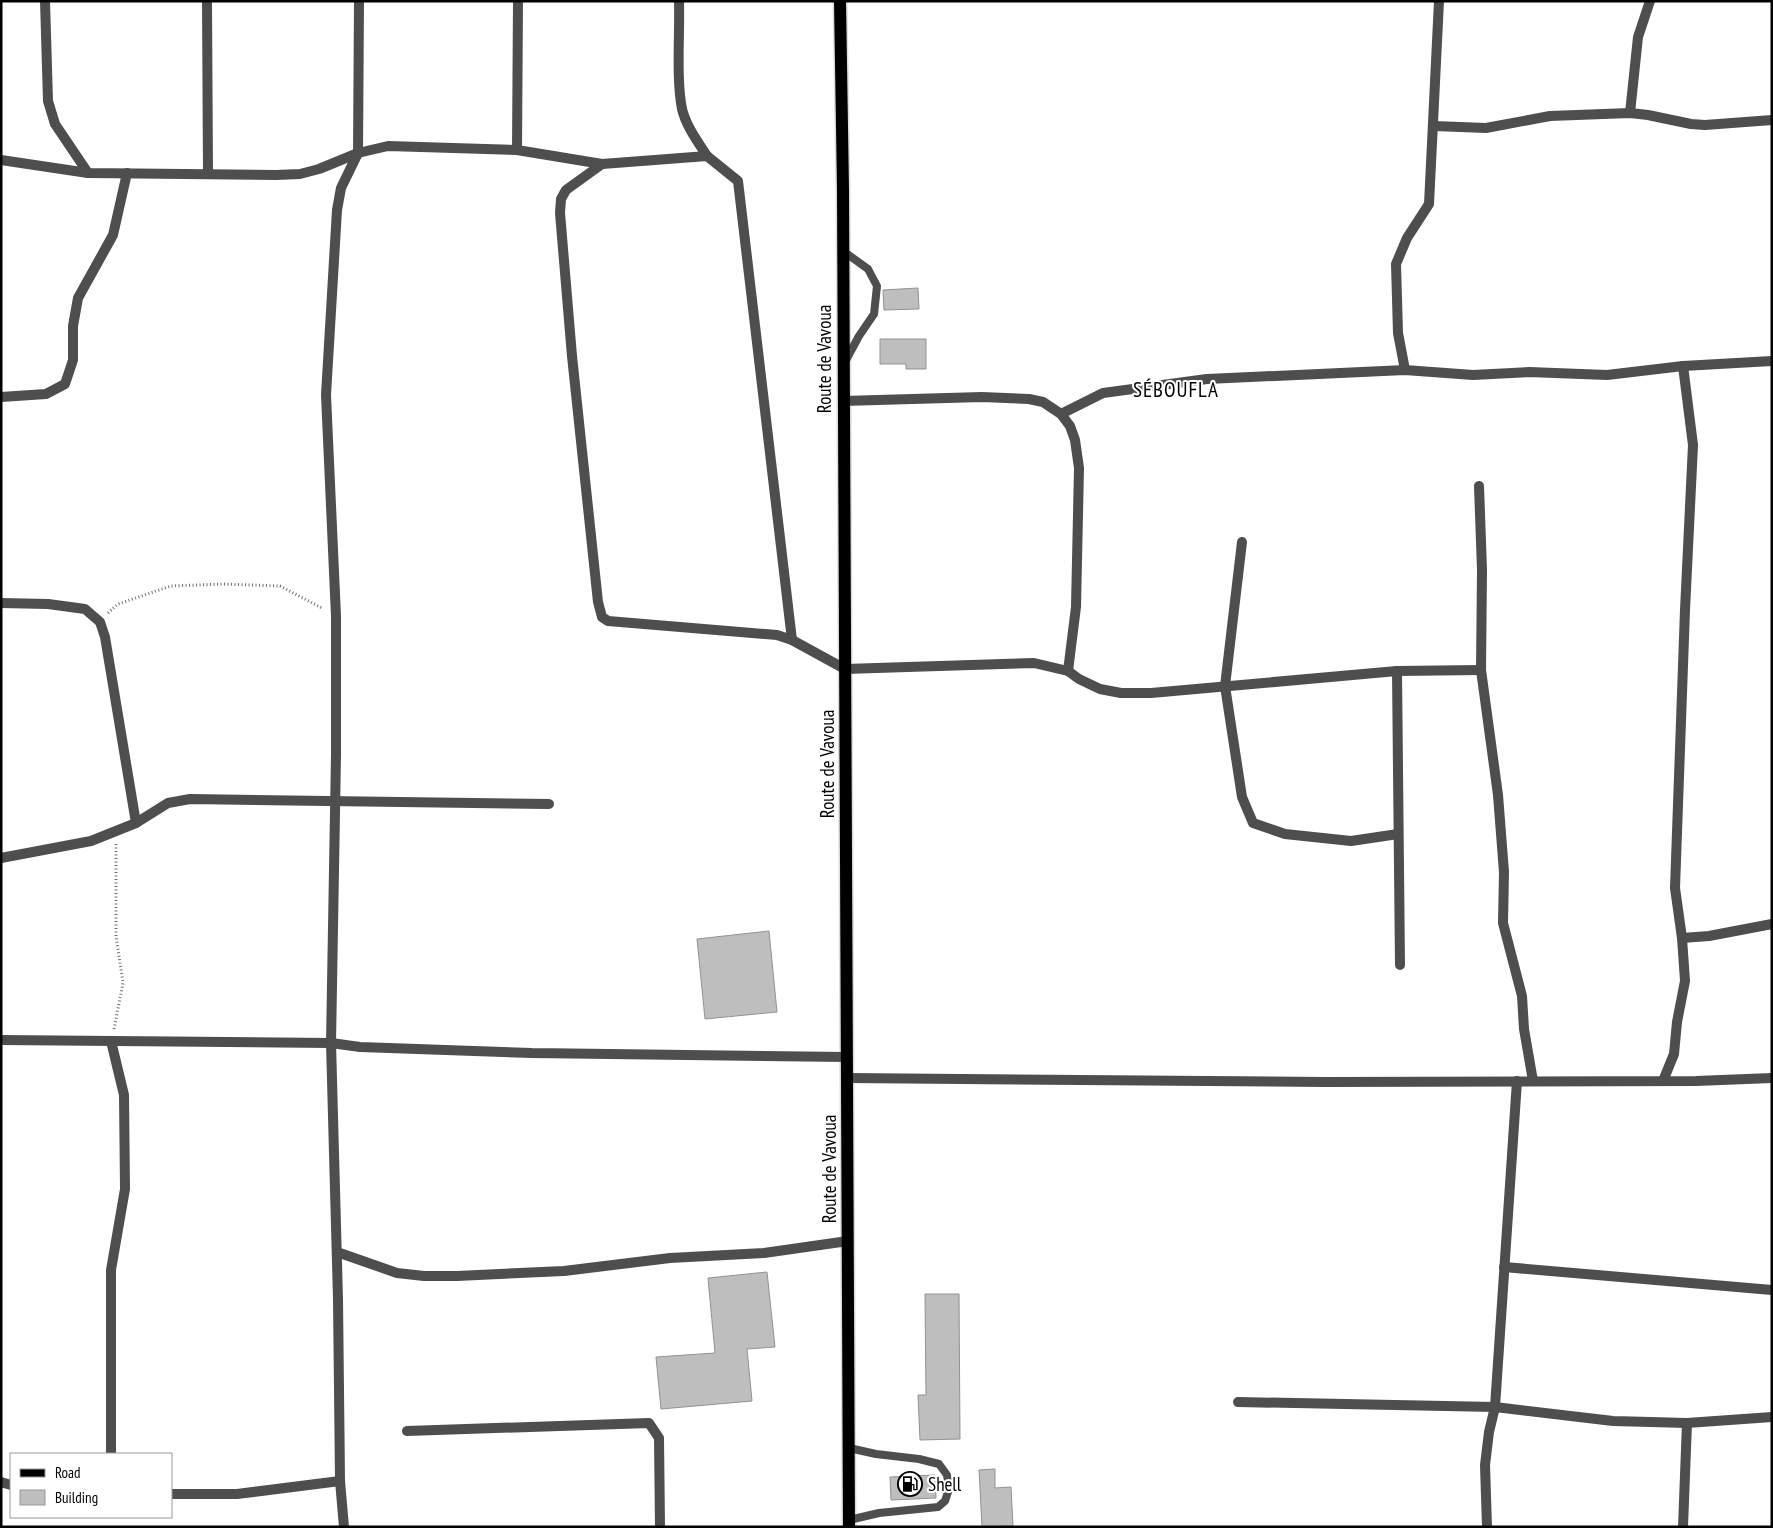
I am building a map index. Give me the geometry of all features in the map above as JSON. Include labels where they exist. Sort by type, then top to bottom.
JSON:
[{"type":"main road","name":"Route de Vavoua","points":[[840,1],[843,251],[849,1523]]},
{"type":"street","points":[[45,1],[48,101],[55,124],[88,173]]},
{"type":"street","points":[[207,1],[208,174]]},
{"type":"street","points":[[344,1527],[340,1481],[337,1252],[330,1043],[335,800],[336,616],[326,396],[337,210],[341,188],[358,152],[359,1]]},
{"type":"street","points":[[517,150],[518,1]]},
{"type":"street","points":[[680,1],[680,85],[682,110],[692,133],[707,156],[738,181],[792,640]]},
{"type":"street","points":[[1405,370],[1398,333],[1396,264],[1407,238],[1429,204],[1439,1]]},
{"type":"street","points":[[1630,113],[1638,37],[1650,1]]},
{"type":"street","points":[[1434,126],[1486,128],[1550,116],[1630,113],[1705,125],[1772,120]]},
{"type":"street","points":[[1,160],[88,173],[300,174],[319,169],[358,152],[388,146],[517,150],[602,164],[707,156]]},
{"type":"street","points":[[602,164],[566,190],[561,200],[560,213],[572,356],[598,602],[602,617],[608,621],[777,635],[792,640],[845,669],[1034,663],[1068,671],[1079,679],[1100,689],[1121,693],[1151,693],[1397,671],[1481,670]]},
{"type":"street","points":[[1,397],[46,394],[65,384],[73,360],[73,326],[78,298],[113,235],[127,173]]},
{"type":"street","points":[[1061,414],[1103,393],[1207,379],[1405,370],[1473,375],[1529,372],[1608,374],[1683,366],[1772,361]]},
{"type":"street","points":[[1663,1081],[1674,1054],[1685,981],[1682,938],[1675,888],[1693,445],[1683,366]]},
{"type":"street","points":[[843,401],[982,397],[1029,399],[1043,402],[1061,414],[1070,426],[1075,440],[1079,468],[1076,607],[1068,671]]},
{"type":"street","points":[[1479,486],[1482,570],[1481,670],[1498,795],[1504,872],[1503,923],[1522,996],[1524,1029],[1533,1081]]},
{"type":"street","points":[[1242,542],[1225,686],[1242,797],[1253,823],[1285,834],[1351,841],[1398,834]]},
{"type":"street","points":[[1,603],[48,604],[85,609],[100,622],[106,637],[136,822]]},
{"type":"street","points":[[1397,671],[1400,964]]},
{"type":"street","points":[[1,858],[91,840],[136,822],[168,803],[190,799],[549,804]]},
{"type":"street","points":[[1682,938],[1709,936],[1772,924]]},
{"type":"street","points":[[1,1040],[330,1043],[360,1047],[532,1053],[847,1057]]},
{"type":"street","points":[[111,1041],[124,1094],[124,1189],[112,1270],[111,1453]]},
{"type":"street","points":[[847,1078],[1315,1082],[1663,1081],[1772,1078]]},
{"type":"street","points":[[1487,1527],[1485,1465],[1489,1432],[1495,1407],[1516,1081]]},
{"type":"street","points":[[337,1252],[397,1273],[424,1276],[457,1276],[564,1271],[670,1258],[764,1253],[848,1241]]},
{"type":"street","points":[[1504,1267],[1772,1290]]},
{"type":"street","points":[[1238,1402],[1495,1407],[1613,1421],[1686,1423],[1772,1417]]},
{"type":"street","points":[[407,1431],[650,1423],[658,1438],[660,1527]]},
{"type":"street","points":[[1683,1527],[1686,1423]]},
{"type":"street","points":[[172,1494],[237,1494],[340,1481]]},
{"type":"lane","points":[[843,251],[868,269],[877,286],[874,314],[859,336],[843,366]]},
{"type":"lane","points":[[849,1448],[939,1464],[948,1475],[949,1489],[945,1501],[938,1506],[879,1513],[849,1523]]},
{"type":"path","points":[[100,622],[118,604],[171,586],[224,584],[280,586],[336,616]]},
{"type":"path","points":[[111,1041],[123,983],[116,936],[116,831]]},
{"type":"building","points":[[918,288],[919,309],[884,310],[883,290]]},
{"type":"building","points":[[880,339],[926,339],[926,369],[906,369],[906,364],[880,364]]},
{"type":"building","points":[[769,931],[777,1012],[705,1019],[697,939]]},
{"type":"building","points":[[767,1272],[775,1347],[747,1349],[752,1401],[661,1409],[656,1357],[715,1353],[708,1278]]},
{"type":"building","points":[[925,1294],[959,1294],[960,1439],[920,1440],[918,1395],[926,1395]]},
{"type":"building","points":[[995,1469],[995,1488],[1011,1487],[1013,1526],[982,1527],[979,1470]]},
{"type":"building","points":[[935,1475],[936,1498],[891,1500],[890,1477]]},
{"type":"place","name":"Shell","points":[[910,1484]]},
{"type":"district","name":"SÉBOUFLA","points":[[1176,389]]}]
